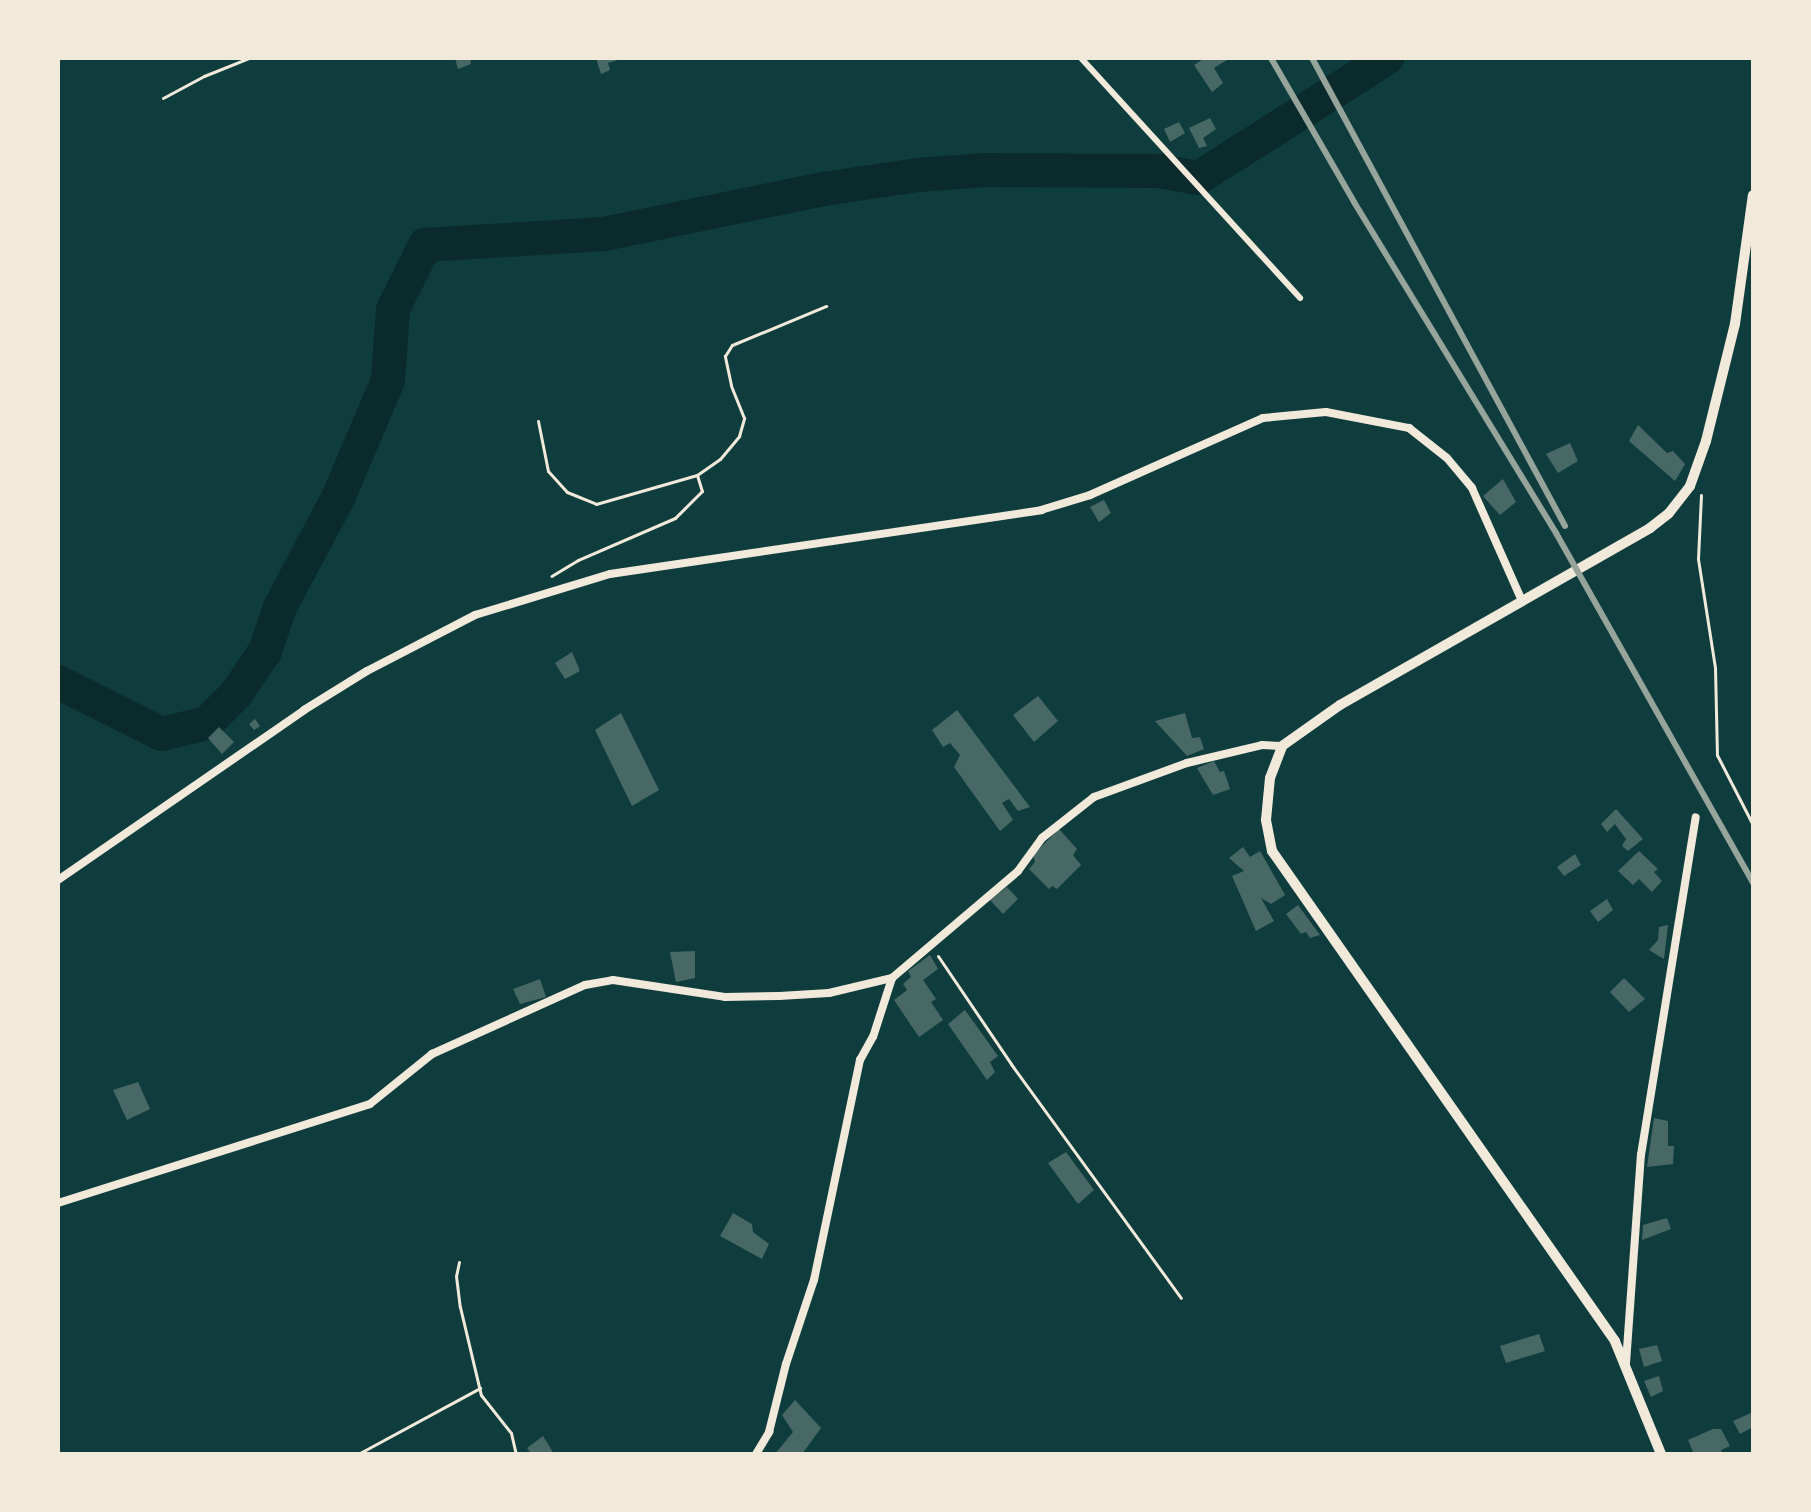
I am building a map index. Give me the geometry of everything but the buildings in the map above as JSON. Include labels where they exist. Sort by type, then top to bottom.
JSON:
[{"type":"street","points":[[1081,58],[1300,298]]},
{"type":"street","points":[[1661,1454],[1615,1341],[1272,851],[1266,820],[1270,778],[1282,746],[1340,705],[1557,582],[1669,513],[1690,486],[1706,441],[1735,324],[1753,195]]},
{"type":"street","points":[[58,880],[304,710],[367,671],[475,615],[610,574],[1041,510],[1090,495],[1263,418],[1326,412],[1409,428],[1447,458],[1472,488],[1522,601]]},
{"type":"street","points":[[58,1203],[370,1104],[432,1054],[585,985],[613,980],[725,997],[779,996],[829,993],[892,978],[1018,871],[1042,838],[1094,797],[1187,763],[1262,745],[1282,746]]},
{"type":"street","points":[[1626,1368],[1641,1155],[1696,817]]},
{"type":"street","points":[[756,1454],[769,1432],[786,1364],[814,1280],[860,1060],[873,1037],[892,978]]},
{"type":"path","points":[[163,98],[204,76],[249,58]]},
{"type":"path","points":[[538,421],[548,471],[567,492],[596,504],[697,475],[720,459],[739,436],[744,418],[731,385],[725,356],[732,345],[826,306]]},
{"type":"path","points":[[536,594],[550,577],[578,560],[675,518],[702,491],[697,475]]},
{"type":"path","points":[[1701,486],[1698,559],[1715,668],[1717,755],[1753,825]]},
{"type":"path","points":[[932,946],[1011,1064],[1181,1298]]},
{"type":"path","points":[[459,1262],[456,1276],[460,1307],[481,1395],[511,1433],[516,1454]]},
{"type":"path","points":[[358,1454],[480,1388]]},
{"type":"waterway","points":[[58,682],[162,734],[207,723],[236,694],[265,651],[280,607],[338,498],[388,380],[393,309],[425,245],[604,234],[824,189],[918,175],[986,170],[1159,171],[1198,178],[1387,58]]},
{"type":"railway","points":[[1271,58],[1354,202],[1556,533],[1753,883]]},
{"type":"railway","points":[[1312,58],[1565,526]]}]
